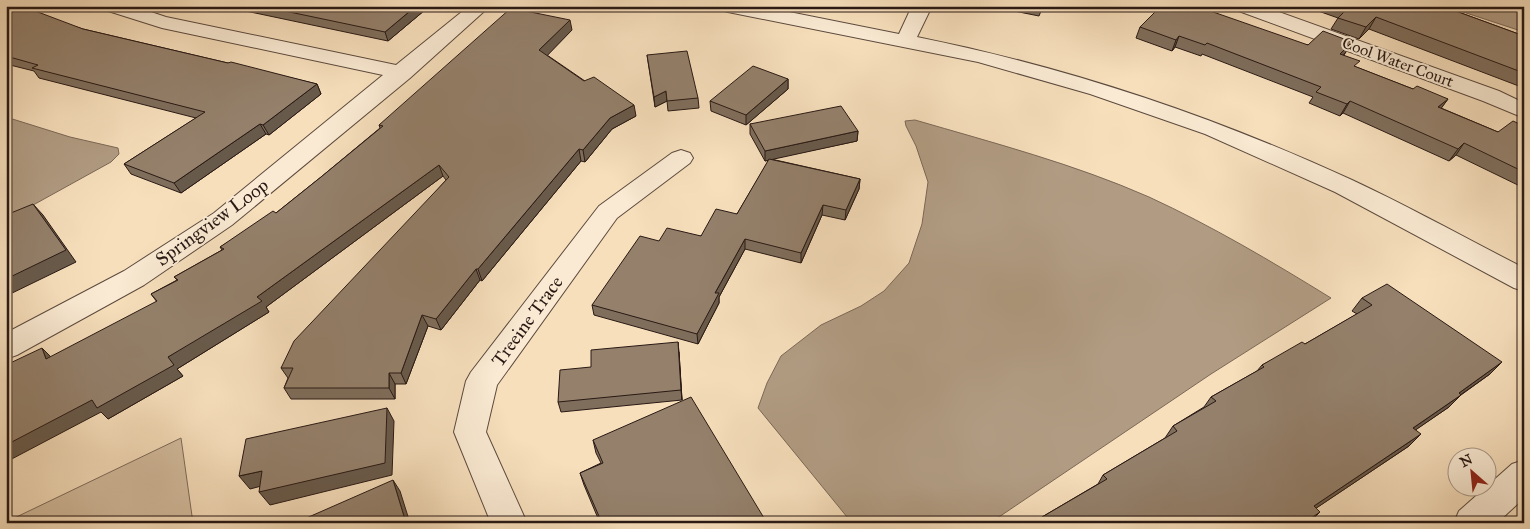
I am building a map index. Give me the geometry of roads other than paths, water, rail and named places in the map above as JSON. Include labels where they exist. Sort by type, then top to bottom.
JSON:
[{"type":"street","points":[[112,6],[162,22],[402,73]]},
{"type":"street","name":"Springview Loop","points":[[6,347],[134,278],[223,219],[481,6]]},
{"type":"street","points":[[728,6],[981,56],[1089,86],[1213,129],[1344,186],[1524,281]]},
{"type":"street","points":[[906,40],[922,6]]},
{"type":"street","name":"Cool Water Court","points":[[1243,6],[1491,96],[1524,111]]},
{"type":"street","name":"Treeine Trace","points":[[509,523],[470,432],[482,381],[608,212],[681,158]]},
{"type":"street","points":[[1472,523],[1524,475]]}]
